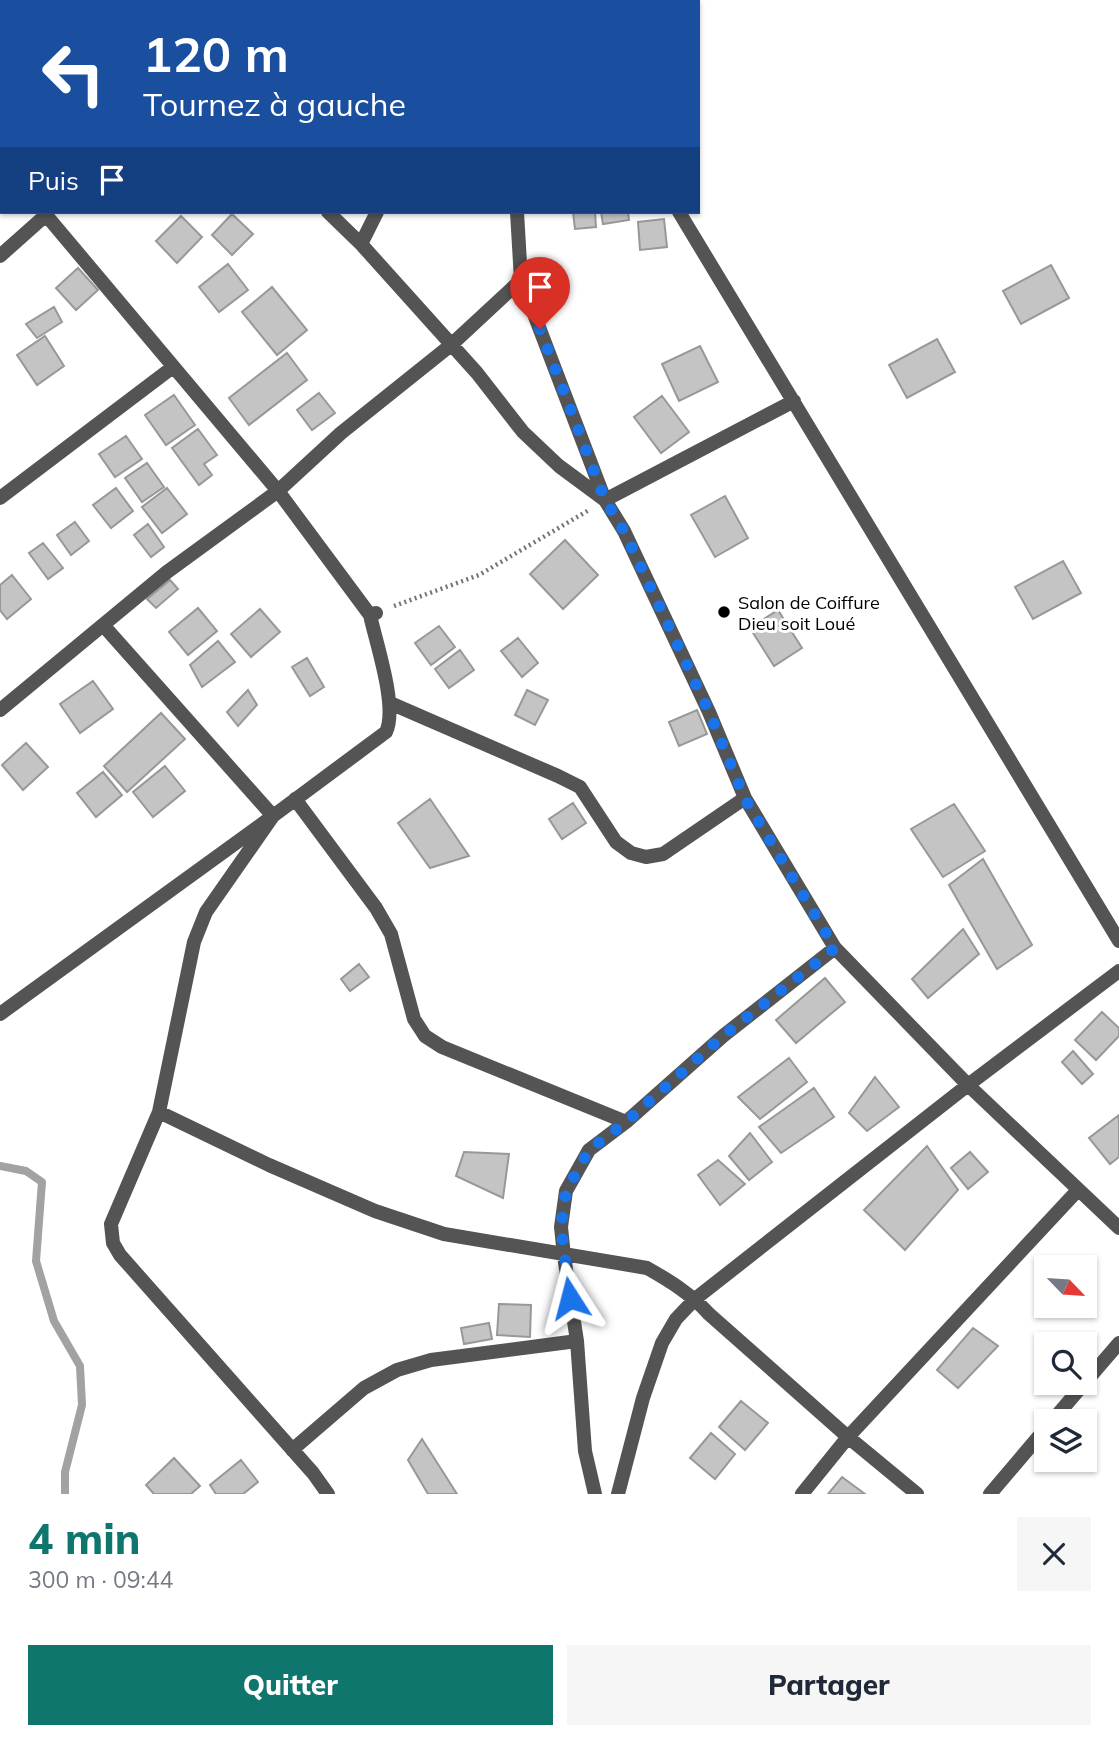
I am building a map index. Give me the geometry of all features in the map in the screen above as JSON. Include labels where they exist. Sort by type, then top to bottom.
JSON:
[{"type":"street","points":[[330,214],[361,244],[477,373],[523,432],[559,467],[605,500]]},
{"type":"street","points":[[361,244],[376,214]]},
{"type":"street","points":[[517,214],[521,280],[605,500],[624,531],[709,712],[745,799],[835,948],[968,1085],[1119,1228]]},
{"type":"street","points":[[681,214],[1119,941]]},
{"type":"street","points":[[0,256],[46,215],[278,491],[373,614],[390,703],[390,724],[386,732],[0,1014]]},
{"type":"street","points":[[0,710],[167,572],[278,491],[341,432],[451,345],[521,280]]},
{"type":"street","points":[[0,498],[173,368]]},
{"type":"street","points":[[605,500],[794,401]]},
{"type":"street","points":[[103,625],[273,816]]},
{"type":"street","points":[[390,703],[580,787],[616,842],[631,853],[646,856],[663,854],[745,799]]},
{"type":"street","points":[[295,799],[376,908],[391,934],[414,1019],[425,1036],[442,1047],[626,1122]]},
{"type":"street","points":[[273,816],[206,912],[194,942],[159,1112],[111,1224],[113,1243],[120,1255],[328,1494]]},
{"type":"street","points":[[595,1494],[585,1451],[577,1341],[561,1227],[566,1191],[589,1150],[626,1122],[723,1036],[835,948]]},
{"type":"street","points":[[618,1494],[643,1398],[662,1343],[676,1319],[695,1299],[968,1085],[1119,971]]},
{"type":"street","points":[[159,1112],[269,1165],[375,1211],[444,1234],[647,1268],[695,1299],[848,1437],[916,1494]]},
{"type":"street","points":[[802,1494],[848,1437],[1078,1191]]},
{"type":"street","points":[[292,1450],[364,1388],[397,1370],[431,1360],[577,1341]]},
{"type":"street","points":[[1062,1409],[1119,1343]]},
{"type":"street","points":[[990,1494],[1034,1442]]},
{"type":"path","points":[[373,614],[479,575],[605,500]]},
{"type":"building","points":[[232,214],[253,234],[232,255],[212,235]]},
{"type":"building","points":[[573,214],[595,214],[596,227],[575,229]]},
{"type":"building","points":[[601,214],[628,214],[629,220],[603,224]]},
{"type":"building","points":[[181,216],[202,237],[177,263],[156,241]]},
{"type":"building","points":[[664,219],[667,247],[640,250],[638,222]]},
{"type":"building","points":[[228,264],[248,290],[219,312],[199,287]]},
{"type":"building","points":[[1051,265],[1069,298],[1021,324],[1003,291]]},
{"type":"building","points":[[78,268],[98,290],[76,310],[56,288]]},
{"type":"building","points":[[272,287],[307,330],[277,355],[242,312]]},
{"type":"building","points":[[54,307],[62,322],[37,338],[26,324]]},
{"type":"building","points":[[45,336],[64,366],[37,385],[17,355]]},
{"type":"building","points":[[937,339],[955,372],[907,398],[889,365]]},
{"type":"building","points":[[700,346],[718,382],[679,401],[662,364]]},
{"type":"building","points":[[287,353],[307,380],[249,425],[229,398]]},
{"type":"building","points":[[319,393],[335,413],[312,430],[297,410]]},
{"type":"building","points":[[174,395],[195,425],[166,445],[145,415]]},
{"type":"building","points":[[662,396],[689,432],[661,453],[634,417]]},
{"type":"building","points":[[198,429],[217,455],[204,464],[212,475],[199,485],[172,448]]},
{"type":"building","points":[[126,436],[142,459],[115,477],[99,454]]},
{"type":"building","points":[[147,463],[164,487],[142,502],[125,478]]},
{"type":"building","points":[[116,488],[133,511],[111,528],[93,505]]},
{"type":"building","points":[[167,488],[187,514],[162,533],[142,507]]},
{"type":"building","points":[[725,496],[748,538],[715,557],[691,515]]},
{"type":"building","points":[[75,522],[89,541],[71,555],[57,535]]},
{"type":"building","points":[[148,524],[164,547],[151,557],[134,535]]},
{"type":"building","points":[[565,540],[598,575],[563,609],[530,574]]},
{"type":"building","points":[[43,543],[63,568],[48,579],[29,553]]},
{"type":"building","points":[[1063,561],[1081,593],[1033,619],[1015,587]]},
{"type":"building","points":[[12,575],[31,599],[7,619],[0,610],[0,585]]},
{"type":"building","points":[[170,580],[178,589],[156,608],[147,599]]},
{"type":"building","points":[[198,608],[217,631],[188,655],[169,632]]},
{"type":"building","points":[[260,609],[280,632],[251,657],[231,634]]},
{"type":"building","points":[[778,610],[802,648],[774,666],[750,628]]},
{"type":"building","points":[[439,626],[455,647],[431,665],[415,643]]},
{"type":"building","points":[[518,638],[538,663],[522,677],[501,651]]},
{"type":"building","points":[[218,641],[235,662],[202,687],[190,665]]},
{"type":"building","points":[[460,650],[474,670],[449,688],[435,669]]},
{"type":"building","points":[[307,658],[324,687],[310,696],[292,667]]},
{"type":"building","points":[[93,681],[113,709],[80,733],[60,704]]},
{"type":"building","points":[[248,690],[257,705],[238,726],[227,712]]},
{"type":"building","points":[[527,690],[548,700],[535,725],[515,715]]},
{"type":"building","points":[[697,710],[707,734],[679,746],[669,722]]},
{"type":"building","points":[[161,713],[185,739],[127,792],[104,766]]},
{"type":"building","points":[[26,743],[48,767],[23,790],[2,765]]},
{"type":"building","points":[[165,766],[185,791],[153,817],[133,792]]},
{"type":"building","points":[[103,772],[122,795],[96,817],[77,793]]},
{"type":"building","points":[[430,799],[469,856],[430,868],[398,823]]},
{"type":"building","points":[[573,803],[586,823],[562,839],[549,819]]},
{"type":"building","points":[[954,804],[985,851],[943,877],[911,829]]},
{"type":"building","points":[[983,859],[1032,945],[997,969],[949,885]]},
{"type":"building","points":[[963,929],[979,954],[928,998],[912,979]]},
{"type":"building","points":[[359,964],[369,977],[350,991],[341,979]]},
{"type":"building","points":[[825,978],[845,1002],[796,1043],[776,1020]]},
{"type":"building","points":[[1102,1012],[1119,1028],[1119,1036],[1096,1060],[1075,1040]]},
{"type":"building","points":[[1073,1051],[1093,1074],[1082,1084],[1062,1062]]},
{"type":"building","points":[[789,1058],[807,1082],[760,1119],[738,1097]]},
{"type":"building","points":[[875,1077],[899,1107],[867,1131],[849,1113]]},
{"type":"building","points":[[814,1088],[834,1117],[781,1153],[759,1127]]},
{"type":"building","points":[[1119,1115],[1119,1157],[1110,1164],[1089,1138]]},
{"type":"building","points":[[750,1133],[772,1162],[749,1180],[729,1156]]},
{"type":"building","points":[[927,1146],[958,1190],[905,1250],[864,1210]]},
{"type":"building","points":[[464,1152],[509,1154],[503,1198],[456,1176]]},
{"type":"building","points":[[970,1152],[988,1172],[968,1189],[951,1168]]},
{"type":"building","points":[[718,1160],[745,1184],[720,1205],[698,1175]]},
{"type":"building","points":[[499,1304],[531,1305],[530,1337],[497,1335]]},
{"type":"building","points":[[489,1323],[492,1339],[464,1344],[461,1328]]},
{"type":"building","points":[[973,1328],[998,1346],[958,1388],[937,1370]]},
{"type":"building","points":[[741,1401],[768,1423],[745,1450],[719,1427]]},
{"type":"building","points":[[711,1433],[735,1454],[715,1479],[690,1458]]},
{"type":"building","points":[[422,1439],[457,1494],[428,1494],[408,1460]]},
{"type":"building","points":[[174,1458],[200,1486],[191,1494],[154,1494],[146,1485]]},
{"type":"building","points":[[241,1460],[258,1482],[243,1494],[216,1494],[210,1485]]},
{"type":"building","points":[[842,1477],[865,1494],[828,1494]]},
{"type":"waterway","points":[[0,1166],[26,1171],[42,1182],[36,1261],[54,1321],[80,1366],[82,1405],[65,1472],[65,1494]]},
{"type":"place","name":"Salon de Coiffure Dieu soit Loué","points":[[724,612]]},
{"type":"route","points":[[540,329],[605,500],[624,531],[709,712],[745,799],[835,948],[723,1036],[626,1122],[589,1150],[566,1191],[561,1227],[570,1298]]}]
